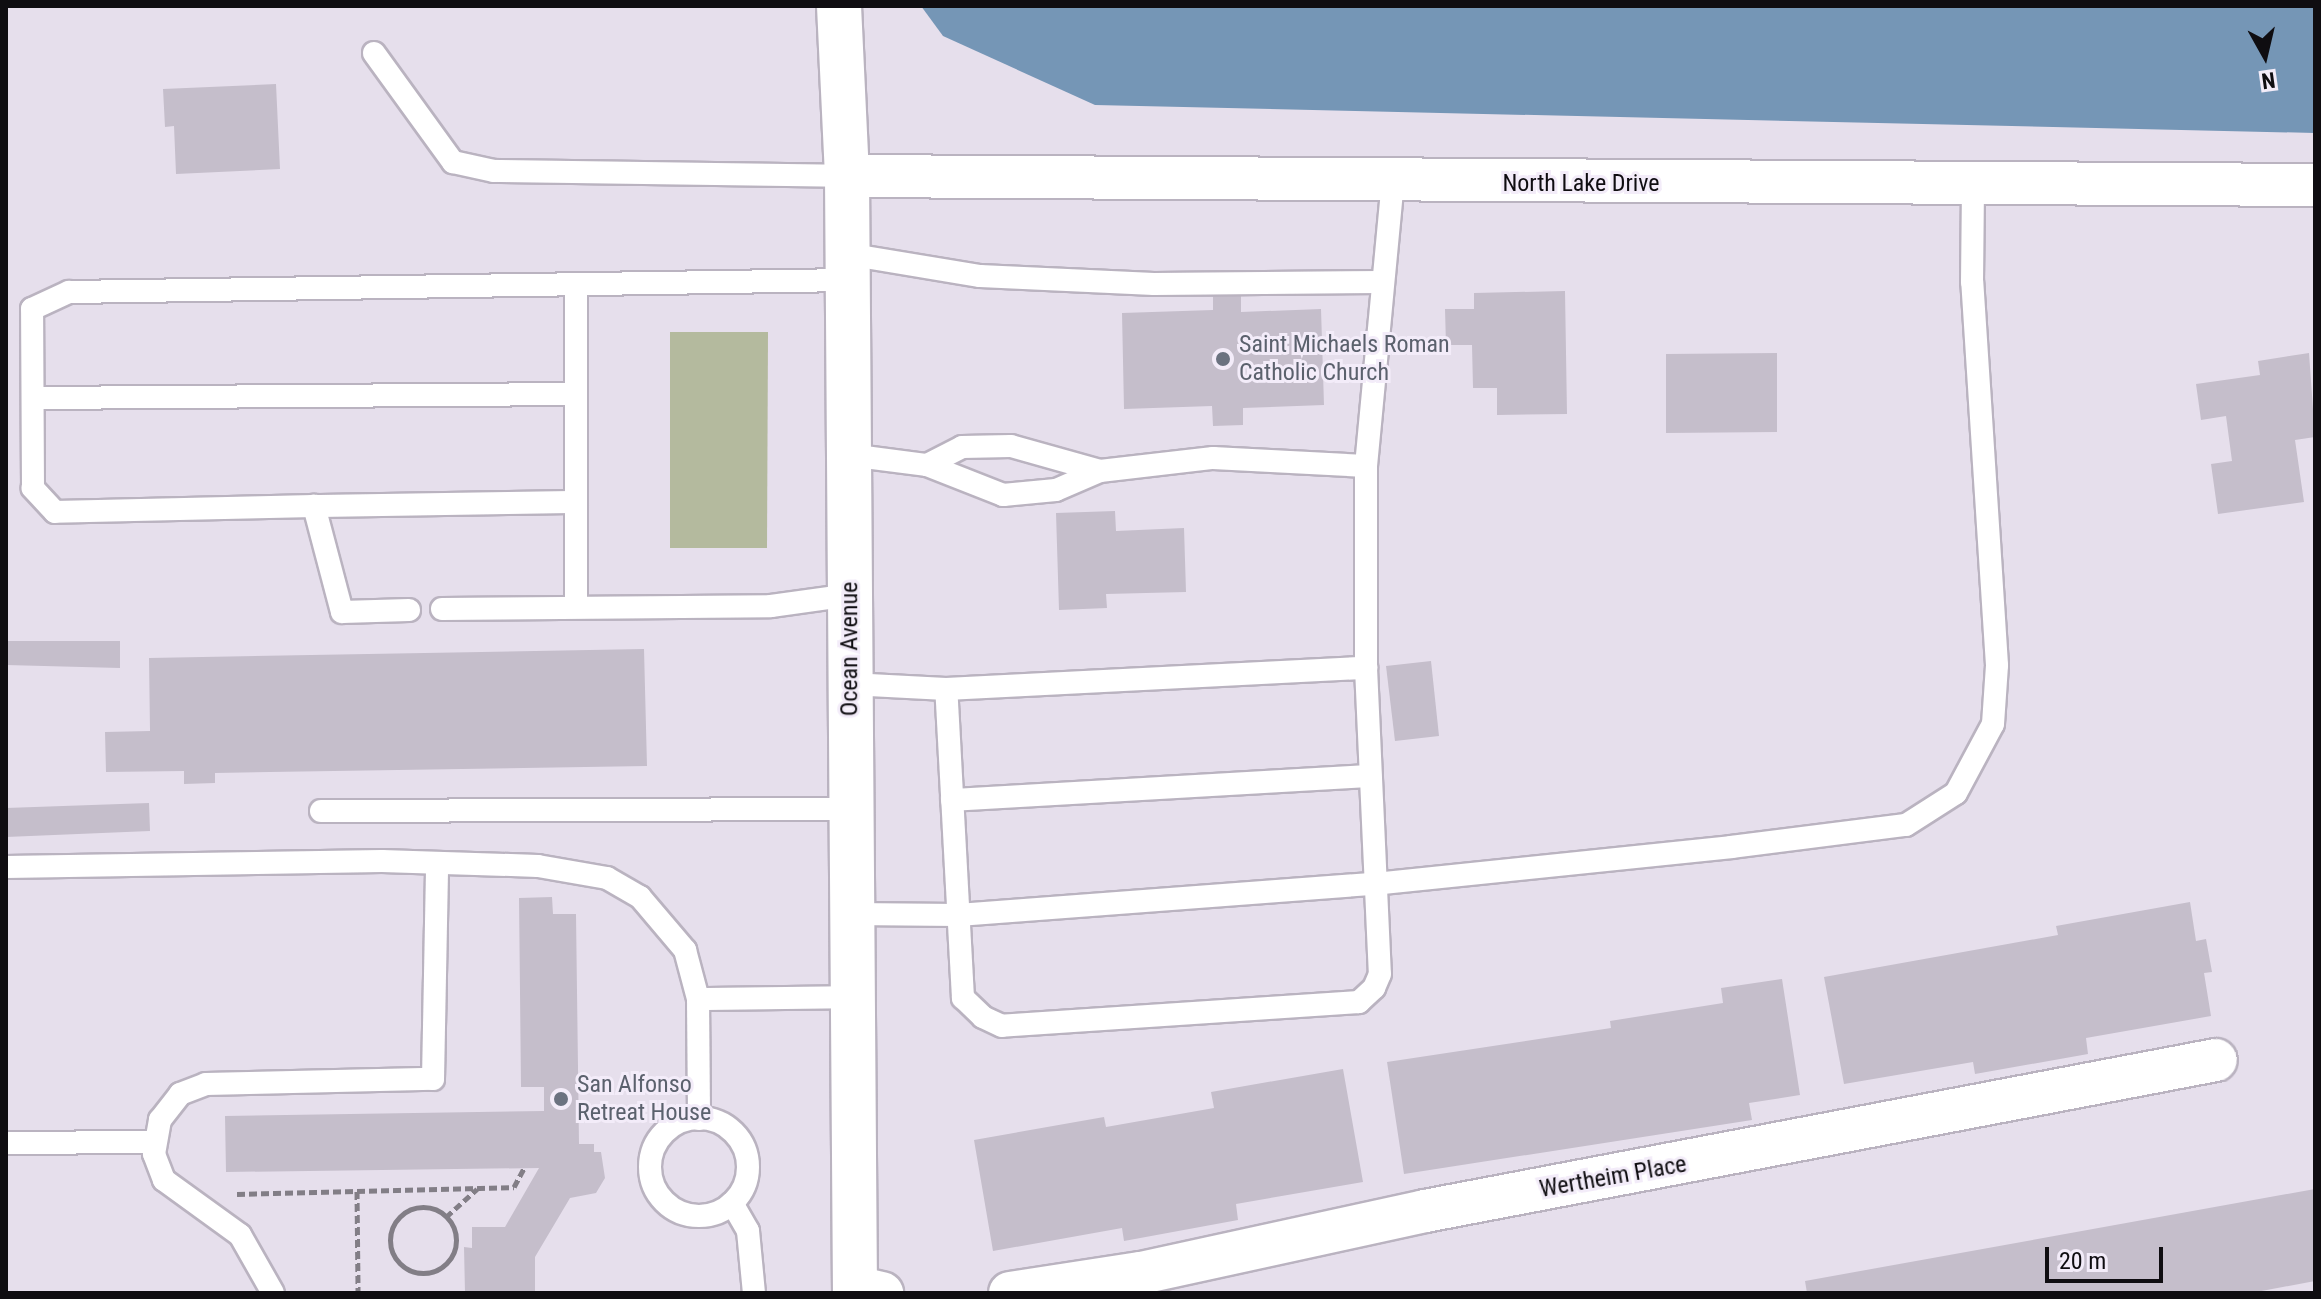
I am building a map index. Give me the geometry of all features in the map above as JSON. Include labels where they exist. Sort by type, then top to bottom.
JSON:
[{"type":"street","name":"Ocean Avenue","points":[[839,6],[847,176],[853,997],[864,1291]]},
{"type":"street","name":"North Lake Drive","points":[[847,176],[1393,183],[2315,185]]},
{"type":"street","name":"Wertheim Place","points":[[1010,1293],[1141,1273],[1425,1211],[2216,1060]]},
{"type":"lane","points":[[374,53],[453,162],[494,171],[847,176]]},
{"type":"lane","points":[[946,689],[963,998],[983,1017],[1002,1026],[1359,1002],[1380,974],[1366,668],[1366,466],[1393,183]]},
{"type":"lane","points":[[852,914],[958,915],[1374,884],[1906,825],[1956,793],[1993,724],[1997,665],[1972,282],[1973,185]]},
{"type":"lane","points":[[576,502],[55,512],[33,488],[32,309],[69,292],[576,284],[847,267],[1154,284],[1383,282]]},
{"type":"lane","points":[[576,284],[576,607]]},
{"type":"lane","points":[[33,398],[576,394]]},
{"type":"lane","points":[[927,465],[962,447],[1011,446],[1100,471]]},
{"type":"lane","points":[[849,455],[927,465],[1003,495],[1056,490],[1100,471],[1213,458],[1366,466]]},
{"type":"lane","points":[[314,506],[342,612],[409,610]]},
{"type":"lane","points":[[442,609],[771,606],[850,595]]},
{"type":"lane","points":[[850,684],[946,689],[1366,668]]},
{"type":"lane","points":[[952,800],[1370,776]]},
{"type":"lane","points":[[321,811],[851,809]]},
{"type":"lane","points":[[273,1293],[240,1235],[184,1195],[160,1172],[154,1142],[169,1104],[195,1086],[433,1079],[437,865]]},
{"type":"lane","points":[[6,867],[538,866],[607,878],[640,897],[669,925],[685,950],[698,999],[699,1119]]},
{"type":"lane","points":[[698,999],[853,997]]},
{"type":"lane","points":[[699,1119],[728,1128],[744,1149],[747,1176],[732,1203],[715,1213],[688,1215],[667,1204],[654,1185],[651,1158],[660,1139],[681,1122],[699,1119]]},
{"type":"lane","points":[[6,1143],[154,1142]]},
{"type":"lane","points":[[732,1203],[748,1231],[754,1293]]},
{"type":"path","points":[[184,1195],[514,1187],[524,1168]]},
{"type":"path","points":[[446,1217],[478,1188]]},
{"type":"path","points":[[357,1191],[358,1293]]},
{"type":"path","points":[[419,1207],[446,1217],[456,1239],[449,1260],[423,1273],[402,1266],[390,1240],[398,1218],[419,1207]]},
{"type":"green space","points":[[670,332],[768,332],[767,548],[670,548]]},
{"type":"water","points":[[921,6],[2315,6],[2315,133],[1095,105],[943,36]]},
{"type":"building","points":[[276,84],[280,169],[176,174],[174,126],[165,127],[163,89]]},
{"type":"building","points":[[1565,291],[1567,414],[1497,415],[1497,388],[1473,388],[1472,345],[1446,345],[1445,309],[1474,309],[1474,293]]},
{"type":"building","name":"Saint Michaels Roman Catholic Church","points":[[1213,294],[1241,294],[1241,312],[1321,309],[1324,405],[1243,408],[1243,425],[1213,426],[1212,406],[1124,409],[1122,313],[1213,310]]},
{"type":"building","points":[[1777,353],[1777,432],[1666,433],[1666,354]]},
{"type":"building","points":[[2309,353],[2315,437],[2295,440],[2304,502],[2218,514],[2211,464],[2232,461],[2226,416],[2201,420],[2196,384],[2260,375],[2258,361]]},
{"type":"building","points":[[1115,511],[1116,531],[1184,528],[1186,592],[1106,594],[1107,608],[1059,610],[1056,513]]},
{"type":"building","points":[[6,641],[120,641],[120,668],[6,665]]},
{"type":"building","points":[[644,649],[647,766],[215,773],[215,783],[184,784],[184,771],[106,772],[105,732],[150,731],[149,658]]},
{"type":"building","points":[[1431,661],[1439,736],[1395,741],[1386,666]]},
{"type":"building","points":[[149,803],[150,831],[6,837],[6,808]]},
{"type":"building","name":"San Alfonso Retreat House","points":[[552,897],[553,914],[576,914],[579,1144],[594,1144],[594,1152],[601,1152],[605,1178],[596,1193],[570,1198],[535,1257],[535,1293],[465,1293],[464,1247],[472,1248],[472,1227],[505,1227],[539,1168],[226,1172],[225,1116],[544,1111],[544,1087],[521,1087],[519,898]]},
{"type":"building","points":[[2190,902],[2196,941],[2206,939],[2212,972],[2204,973],[2211,1016],[2086,1038],[2088,1054],[1975,1074],[1973,1062],[1844,1084],[1824,977],[2058,935],[2056,926]]},
{"type":"building","points":[[1782,979],[1800,1095],[1749,1103],[1752,1120],[1404,1174],[1387,1062],[1611,1028],[1610,1021],[1723,1003],[1721,988]]},
{"type":"building","points":[[1343,1069],[1363,1182],[1236,1204],[1238,1220],[1124,1241],[1122,1228],[993,1251],[974,1140],[1104,1117],[1106,1127],[1214,1108],[1211,1092]]},
{"type":"building","points":[[2315,1189],[2315,1281],[2251,1293],[1807,1293],[1805,1281]]},
{"type":"place","name":"Saint Michaels Roman Catholic Church","points":[[1223,359]]},
{"type":"place","name":"San Alfonso Retreat House","points":[[561,1099]]}]
